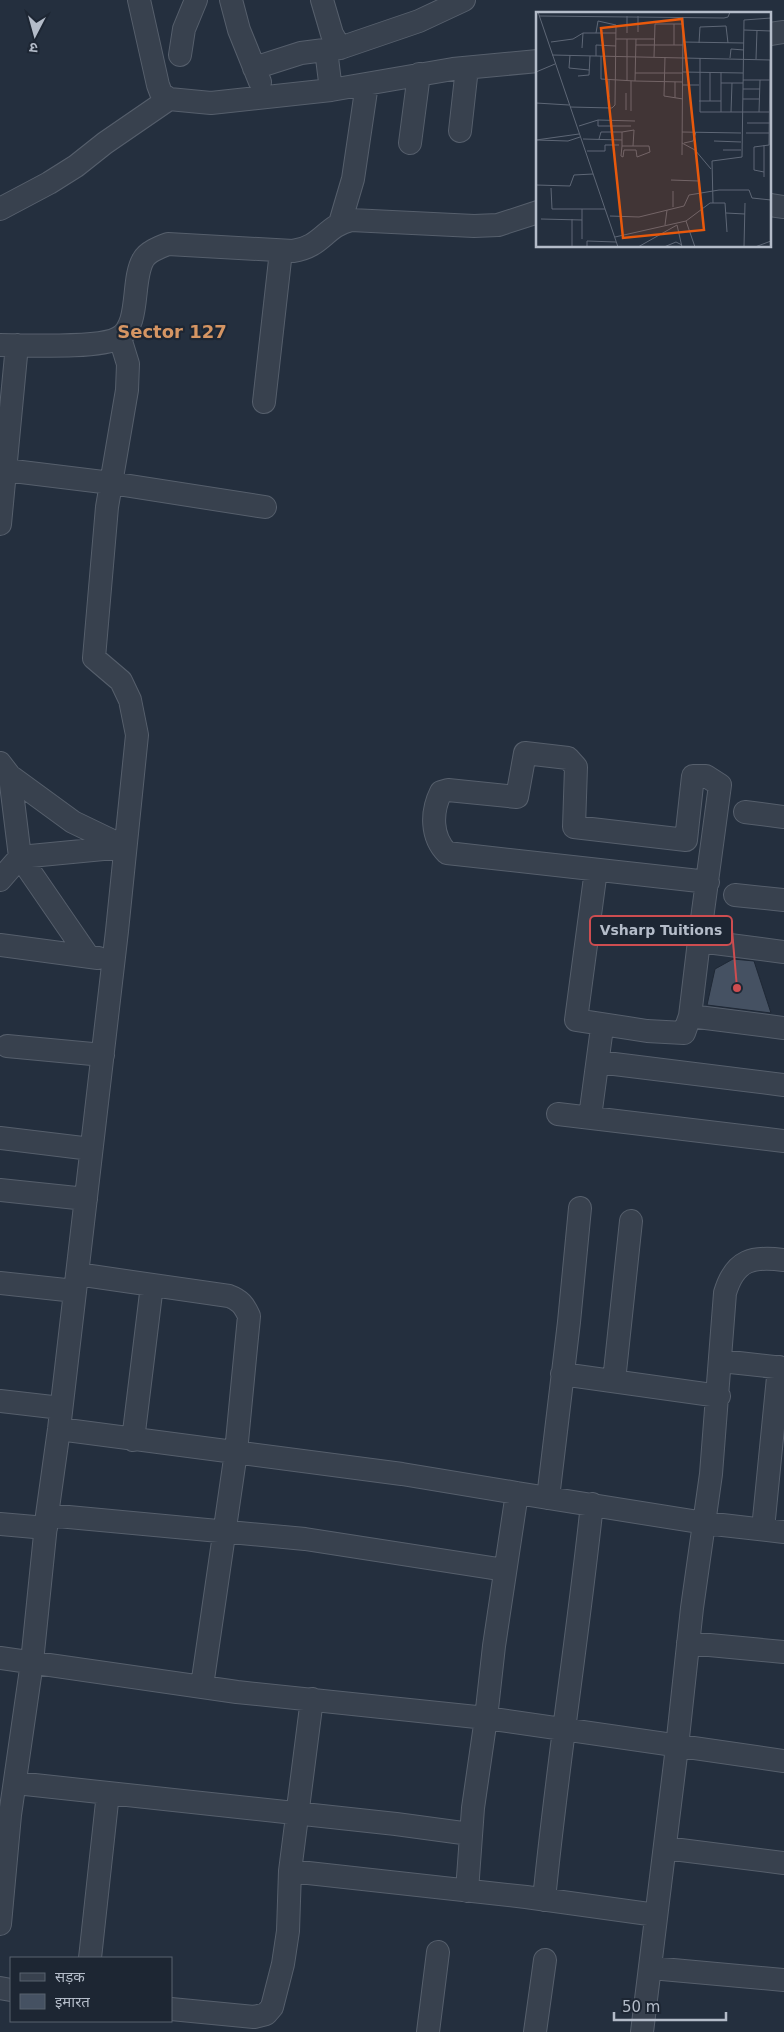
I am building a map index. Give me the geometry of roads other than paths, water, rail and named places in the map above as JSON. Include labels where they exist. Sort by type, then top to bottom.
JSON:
[{"type":"street","points":[[139,0],[158,85],[161,93],[169,99],[211,103],[331,90],[419,74],[536,62]]},
{"type":"street","points":[[180,55],[184,29],[196,0]]},
{"type":"street","points":[[231,0],[239,30],[265,97]]},
{"type":"street","points":[[322,0],[332,34],[331,90]]},
{"type":"street","points":[[254,68],[292,55],[333,49],[419,21],[464,0]]},
{"type":"street","points":[[460,130],[467,68]]},
{"type":"street","points":[[410,143],[419,74]]},
{"type":"street","points":[[0,524],[5,470],[8,345],[82,344],[108,342],[120,338],[129,327],[133,313],[138,273],[143,259],[155,250],[168,244],[281,251],[305,249],[314,245],[340,223],[353,179],[367,84]]},
{"type":"street","points":[[0,209],[49,184],[169,99]]},
{"type":"street","points":[[340,223],[367,220],[484,226],[498,225],[536,213]]},
{"type":"street","points":[[264,402],[281,251]]},
{"type":"street","points":[[0,1924],[5,1814],[16,1783],[32,1662],[46,1522],[60,1419],[114,960],[136,735],[130,700],[120,681],[94,658],[107,507],[127,390],[128,364],[120,338]]},
{"type":"street","points":[[5,470],[111,483],[265,507]]},
{"type":"street","points":[[596,870],[576,1020],[647,1031],[684,1033],[690,1016],[699,941],[708,882],[720,785],[706,776],[693,776],[686,840],[574,828],[576,767],[568,758],[526,753],[516,797],[448,790],[441,792],[437,799],[434,831],[437,841],[447,853],[708,882]]},
{"type":"street","points":[[5,770],[74,822],[126,847]]},
{"type":"street","points":[[0,831],[5,770]]},
{"type":"street","points":[[5,770],[20,857],[88,956]]},
{"type":"street","points":[[745,812],[784,817]]},
{"type":"street","points":[[0,880],[20,857],[126,847]]},
{"type":"street","points":[[735,895],[784,900]]},
{"type":"street","points":[[699,941],[784,952]]},
{"type":"street","points":[[0,945],[114,960]]},
{"type":"street","points":[[690,1016],[784,1028]]},
{"type":"street","points":[[590,1117],[601,1035]]},
{"type":"street","points":[[7,1046],[102,1055]]},
{"type":"street","points":[[598,1062],[784,1085]]},
{"type":"street","points":[[558,1114],[784,1141]]},
{"type":"street","points":[[0,1138],[91,1149]]},
{"type":"street","points":[[0,1190],[86,1199]]},
{"type":"street","points":[[548,1498],[580,1208]]},
{"type":"street","points":[[614,1381],[631,1221]]},
{"type":"street","points":[[642,2032],[688,1643],[705,1523],[719,1396],[725,1293],[728,1282],[738,1269],[751,1260],[763,1258],[784,1260]]},
{"type":"street","points":[[0,1283],[76,1282],[152,1285],[229,1296],[239,1300],[245,1307],[249,1316],[249,1328],[236,1452],[202,1686]]},
{"type":"street","points":[[133,1440],[152,1285]]},
{"type":"street","points":[[0,1401],[133,1440],[402,1474],[705,1523],[774,1530],[781,1368],[721,1361]]},
{"type":"street","points":[[562,1374],[719,1396]]},
{"type":"street","points":[[467,1890],[470,1834],[494,1646],[517,1493]]},
{"type":"street","points":[[544,1900],[563,1730],[578,1630],[592,1504]]},
{"type":"street","points":[[0,1524],[46,1522],[224,1531],[388,1551],[505,1570]]},
{"type":"street","points":[[688,1643],[784,1652]]},
{"type":"street","points":[[0,1658],[237,1692],[486,1718],[784,1761]]},
{"type":"street","points":[[172,2009],[254,2018],[266,2014],[272,2007],[288,1931],[290,1871],[312,1699]]},
{"type":"street","points":[[16,1783],[470,1834]]},
{"type":"street","points":[[90,1957],[108,1793]]},
{"type":"street","points":[[665,1848],[784,1863]]},
{"type":"street","points":[[290,1871],[467,1890],[656,1915]]},
{"type":"street","points":[[428,2032],[438,1952]]},
{"type":"street","points":[[535,2032],[545,1960]]},
{"type":"street","points":[[651,1968],[784,1980]]},
{"type":"place","name":"Vsharp Tuitions","points":[[737,988]]},
{"type":"district","name":"Sector 127","points":[[172,331]]}]
